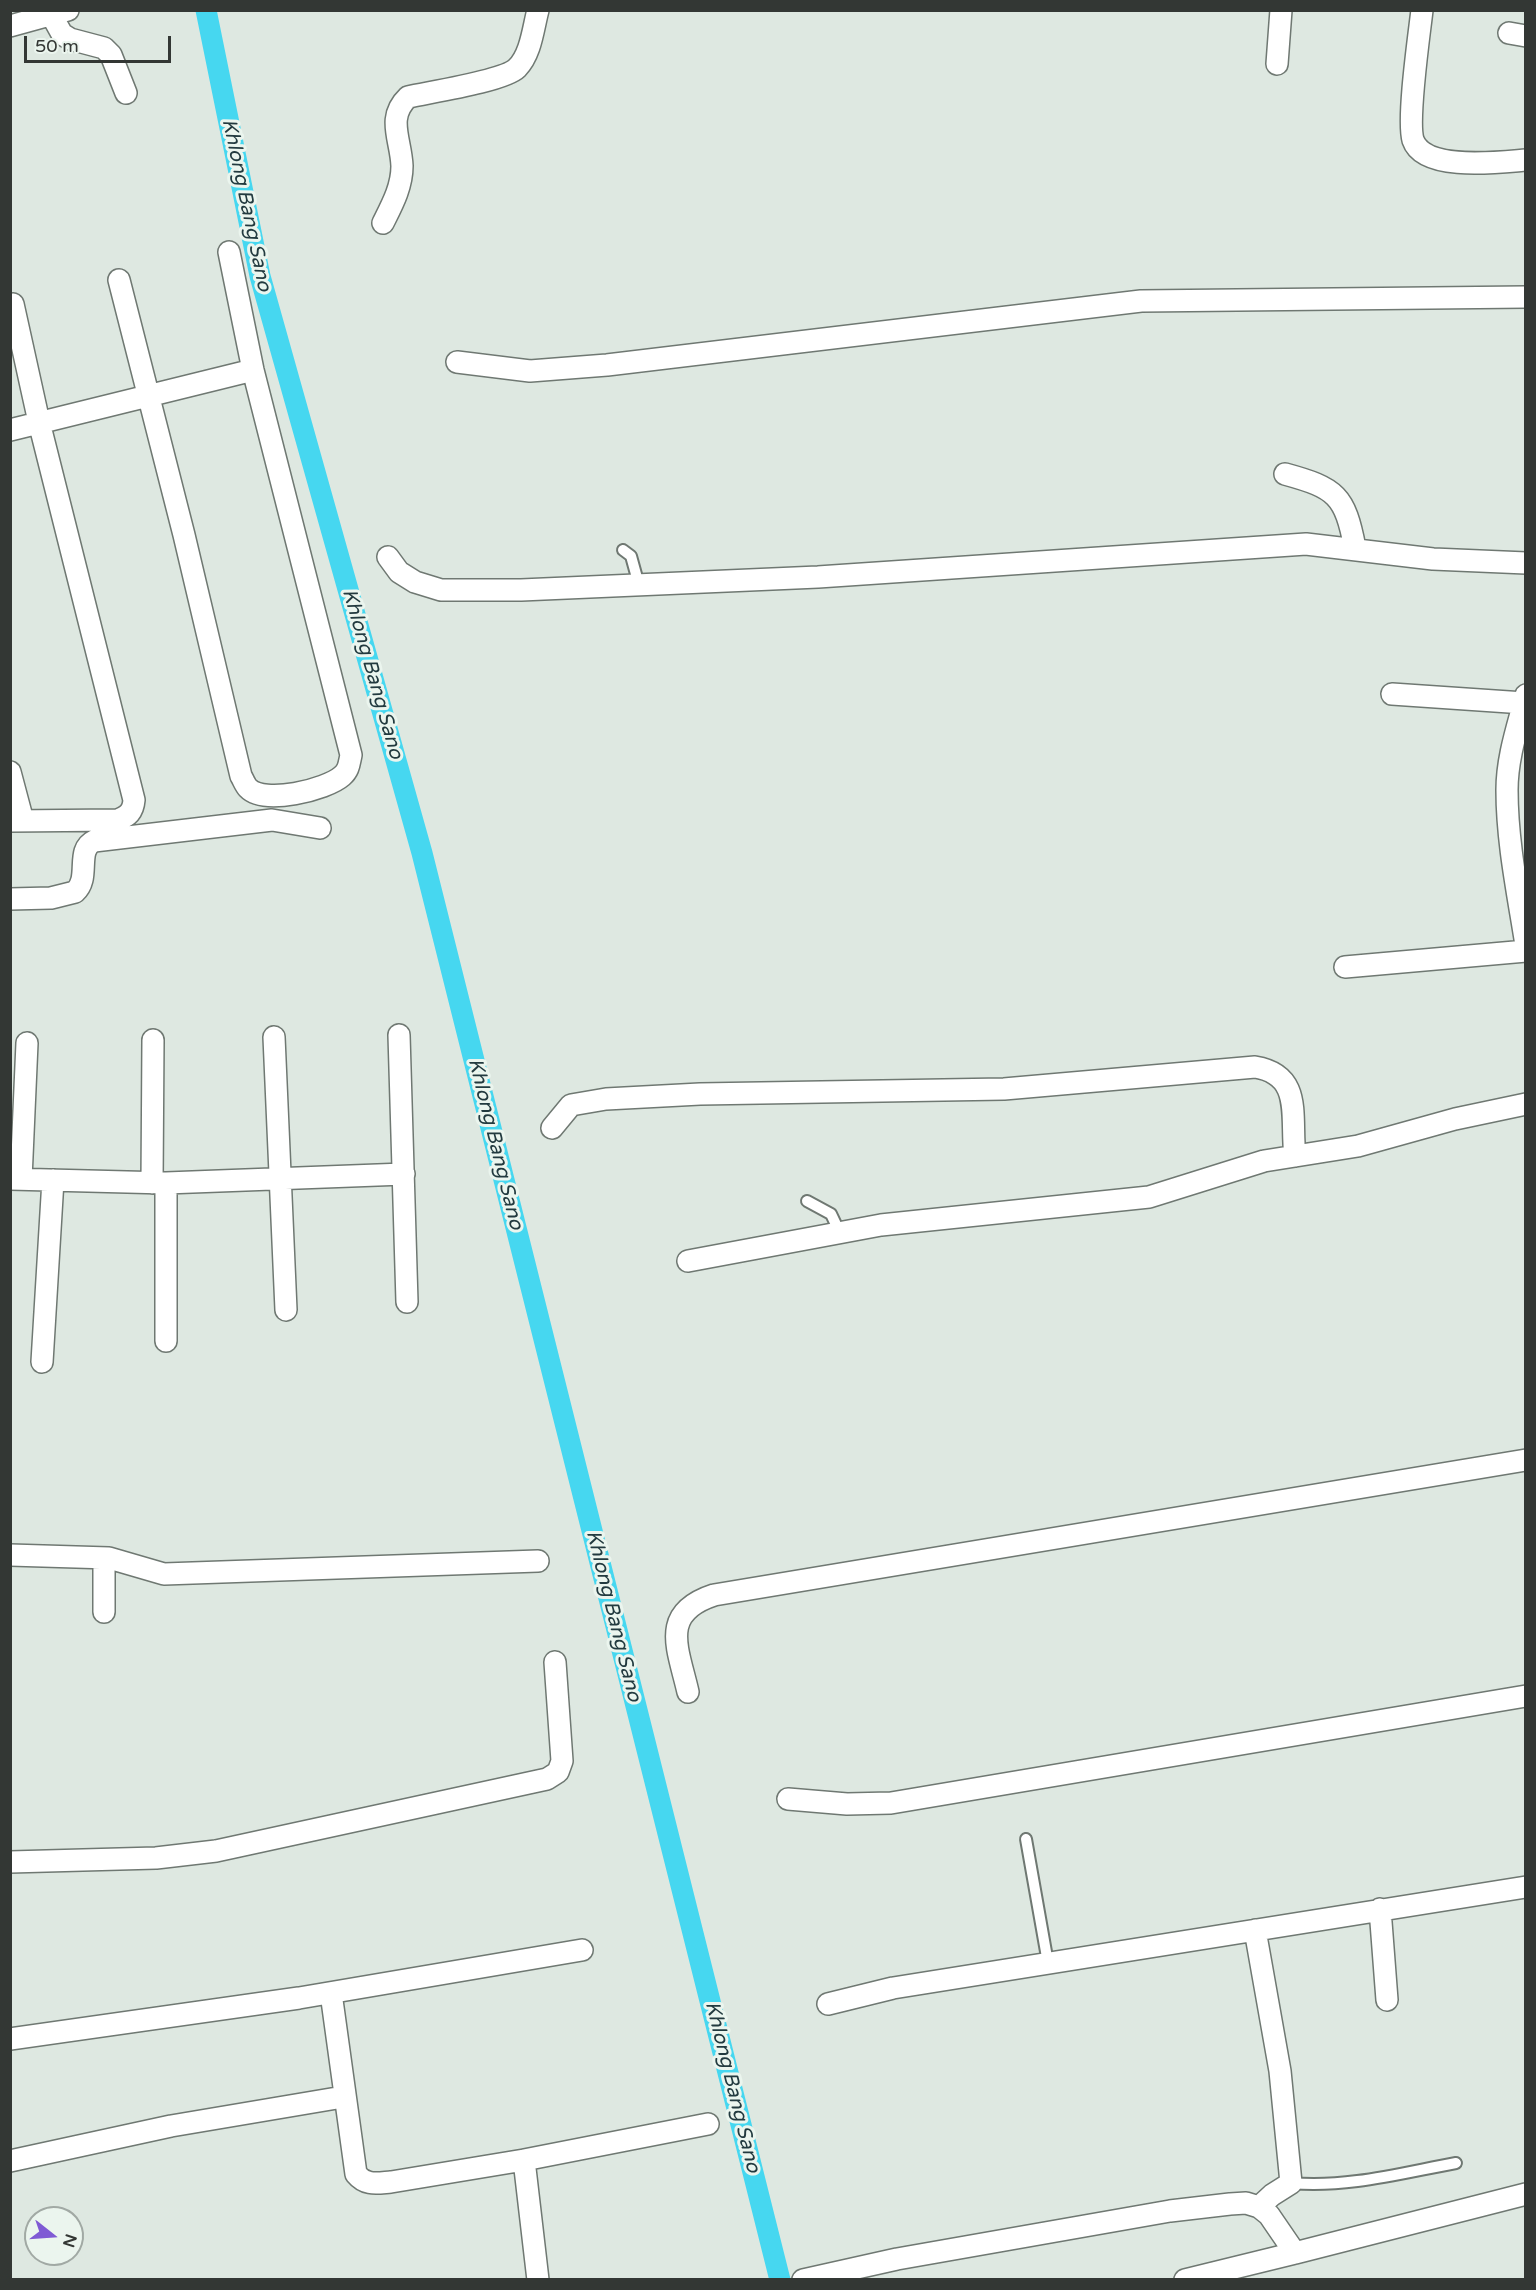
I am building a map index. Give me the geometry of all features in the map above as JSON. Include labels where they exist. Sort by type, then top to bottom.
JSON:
[{"type":"street","points":[[383,223],[399,188],[402,166],[395,116],[400,104],[408,97],[501,76],[516,69],[525,57],[538,10]]},
{"type":"street","points":[[1277,63],[1281,10]]},
{"type":"street","points":[[1422,10],[1413,110],[1414,141],[1420,150],[1443,161],[1459,163],[1526,160]]},
{"type":"street","points":[[10,26],[60,13],[62,34],[70,39],[104,48],[111,55],[126,93]]},
{"type":"street","points":[[119,280],[184,535],[241,776],[247,788],[258,795],[309,792],[341,777],[349,768],[351,755],[254,370],[229,252]]},
{"type":"street","points":[[456,362],[530,371],[607,365],[1141,301],[1526,297]]},
{"type":"street","points":[[10,772],[17,821],[118,820],[128,816],[133,808],[134,800],[39,422],[13,303]]},
{"type":"street","points":[[10,429],[254,370]]},
{"type":"street","points":[[1284,474],[1323,485],[1334,494],[1343,504],[1350,520],[1355,548]]},
{"type":"street","points":[[388,557],[399,572],[415,582],[441,590],[521,590],[639,585],[1014,565],[1154,552],[1306,544],[1355,548],[1424,558],[1526,563]]},
{"type":"street","points":[[1392,694],[1525,699],[1509,763],[1507,789],[1510,837],[1526,945]]},
{"type":"street","points":[[10,899],[59,897],[75,892],[82,881],[85,850],[88,844],[94,841],[272,820],[320,828]]},
{"type":"street","points":[[1345,967],[1526,951]]},
{"type":"street","points":[[399,1035],[407,1302]]},
{"type":"street","points":[[274,1036],[286,1310]]},
{"type":"street","points":[[153,1040],[166,1341]]},
{"type":"street","points":[[27,1043],[16,1179],[159,1183],[404,1174]]},
{"type":"street","points":[[552,1128],[571,1106],[606,1099],[700,1094],[1004,1089],[1255,1067],[1270,1070],[1283,1078],[1290,1090],[1295,1156]]},
{"type":"street","points":[[688,1261],[880,1225],[1149,1197],[1264,1161],[1358,1146],[1455,1119],[1526,1104]]},
{"type":"street","points":[[42,1362],[53,1180]]},
{"type":"street","points":[[688,1692],[676,1636],[678,1621],[685,1609],[696,1600],[714,1594],[1526,1460]]},
{"type":"street","points":[[10,1555],[104,1558],[164,1575],[538,1561]]},
{"type":"street","points":[[104,1558],[104,1612]]},
{"type":"street","points":[[10,1862],[156,1858],[216,1851],[547,1779],[558,1772],[562,1761],[555,1662]]},
{"type":"street","points":[[788,1799],[847,1804],[891,1803],[1526,1696]]},
{"type":"street","points":[[828,2004],[893,1988],[1526,1887]]},
{"type":"street","points":[[1380,1909],[1387,2000]]},
{"type":"street","points":[[1255,1930],[1280,2071],[1291,2183],[1259,2207]]},
{"type":"street","points":[[10,2039],[331,1993],[582,1950]]},
{"type":"street","points":[[331,1993],[356,2174],[362,2181],[373,2184],[391,2182],[524,2160],[708,2124]]},
{"type":"street","points":[[10,2161],[171,2126],[344,2097]]},
{"type":"street","points":[[524,2160],[538,2280]]},
{"type":"street","points":[[1185,2280],[1526,2194]]},
{"type":"street","points":[[811,2278],[897,2259],[1170,2211],[1246,2203],[1259,2207],[1269,2215],[1295,2253]]},
{"type":"lane","points":[[623,550],[630,556],[639,585]]},
{"type":"lane","points":[[807,1201],[831,1214],[840,1233]]},
{"type":"lane","points":[[1026,1839],[1048,1963]]},
{"type":"lane","points":[[1291,2183],[1330,2185],[1359,2182],[1456,2163]]},
{"type":"waterway","name":"Khlong Bang Sano","points":[[206,10],[260,276],[422,853],[780,2280]]}]
